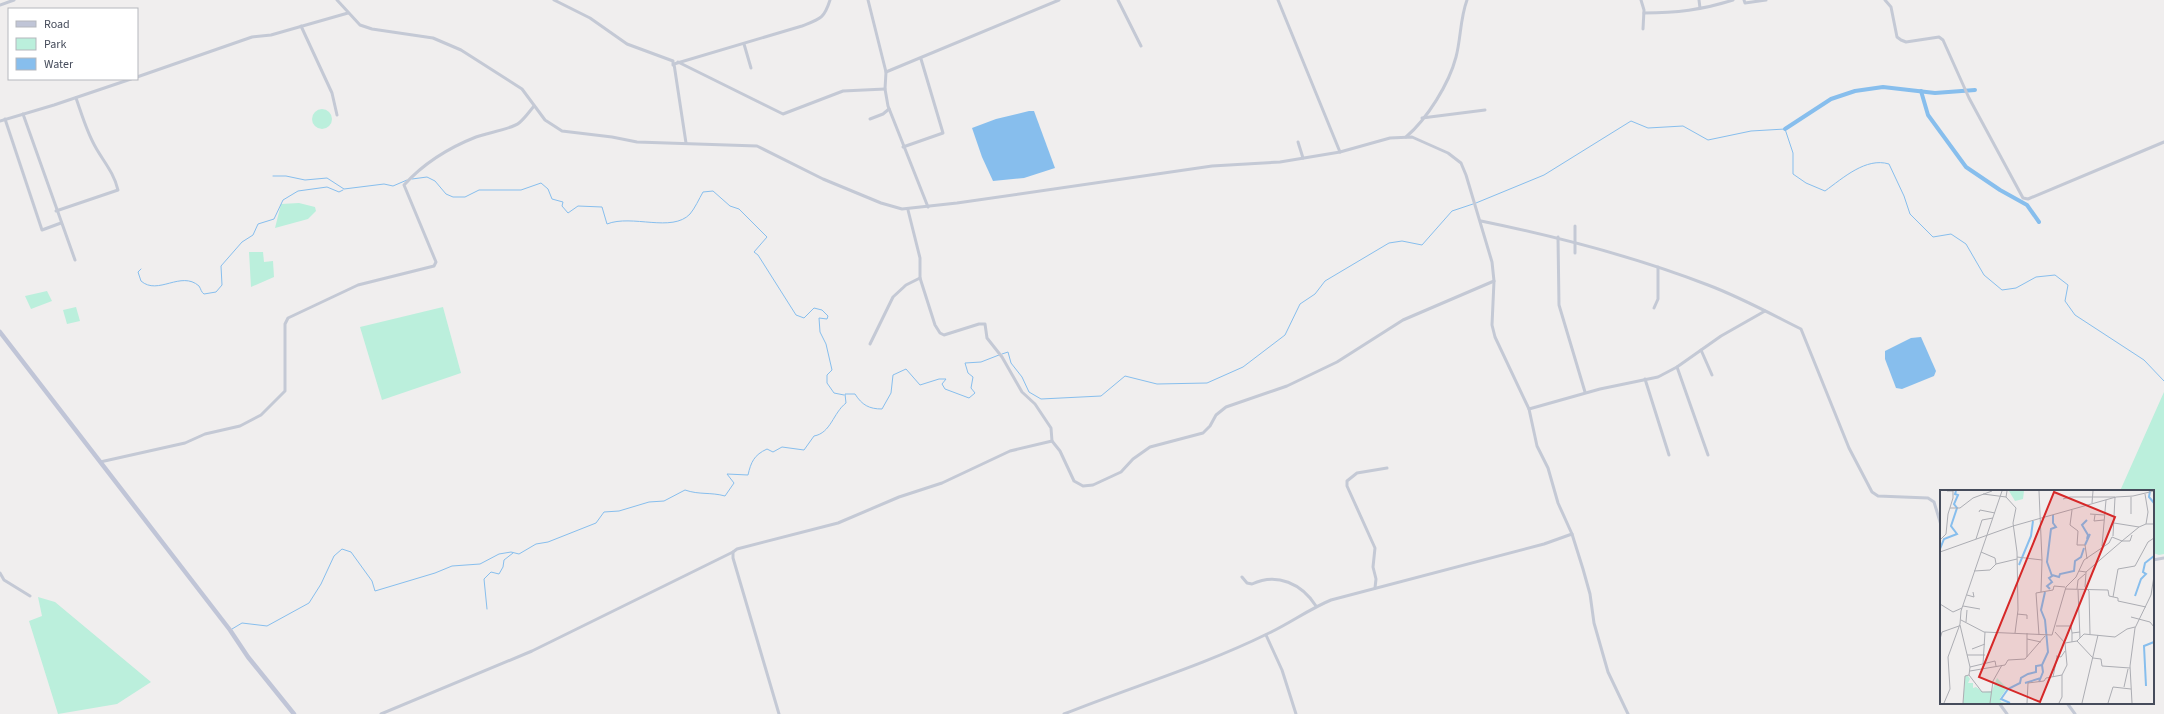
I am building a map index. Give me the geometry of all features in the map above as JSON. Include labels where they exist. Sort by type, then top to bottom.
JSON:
[{"type":"street","points":[[0,4],[14,0]]},
{"type":"street","points":[[337,0],[360,25],[433,38],[461,50],[522,89],[545,120],[562,131],[612,137],[637,142],[758,146],[824,179],[881,203],[908,210],[1212,166],[1280,162],[1340,152],[1390,138],[1406,137],[1436,146],[1448,152],[1461,163],[1471,187],[1491,256],[1494,281],[1492,325],[1495,338],[1529,409],[1537,446],[1548,468],[1558,503],[1572,534],[1590,594],[1594,623],[1606,665],[1628,714]]},
{"type":"street","points":[[554,0],[590,18],[627,44],[673,62],[686,143]]},
{"type":"street","points":[[673,66],[678,62],[744,44],[802,26],[822,18],[826,13],[830,0]]},
{"type":"street","points":[[868,0],[886,72],[885,89],[889,109],[928,207]]},
{"type":"street","points":[[886,72],[921,59],[1059,0]]},
{"type":"street","points":[[1118,0],[1141,46]]},
{"type":"street","points":[[1278,0],[1340,152]]},
{"type":"street","points":[[1406,137],[1436,100],[1451,73],[1456,55],[1462,12],[1468,0]]},
{"type":"street","points":[[1641,0],[1644,13],[1643,29]]},
{"type":"street","points":[[1699,0],[1700,8]]},
{"type":"street","points":[[1644,13],[1675,13],[1711,7],[1733,0]]},
{"type":"street","points":[[1744,0],[1745,3],[1766,0]]},
{"type":"street","points":[[1885,0],[1891,7],[1897,36],[1901,40],[1906,42],[1939,37],[1943,40],[1969,98],[2023,198],[2028,199],[2164,142]]},
{"type":"street","points":[[138,77],[252,37],[270,35],[348,13]]},
{"type":"street","points":[[301,26],[332,93],[337,115]]},
{"type":"street","points":[[744,44],[751,68]]},
{"type":"street","points":[[904,147],[943,133],[921,59]]},
{"type":"street","points":[[678,62],[783,114],[843,91],[885,89]]},
{"type":"street","points":[[0,121],[76,98],[128,80]]},
{"type":"street","points":[[56,211],[118,190],[111,170],[88,132],[76,98]]},
{"type":"street","points":[[100,462],[185,443],[205,434],[240,426],[261,415],[285,390],[285,324],[288,318],[358,285],[434,266],[436,262],[404,185],[419,169],[448,150],[474,138],[519,123],[534,106]]},
{"type":"street","points":[[870,119],[883,114],[889,109]]},
{"type":"street","points":[[1422,118],[1485,110]]},
{"type":"street","points":[[23,114],[56,211],[75,260]]},
{"type":"street","points":[[5,119],[42,230],[61,223]]},
{"type":"street","points":[[1298,142],[1303,158]]},
{"type":"street","points":[[908,210],[920,258],[920,278],[935,325],[940,334],[946,335],[979,324],[984,324],[987,338],[1002,357],[1022,392],[1035,404],[1051,428],[1052,441],[1060,451],[1074,480],[1083,486],[1093,485],[1121,472],[1133,459],[1150,447],[1203,433],[1210,426],[1216,415],[1226,407],[1287,386],[1337,362],[1404,320],[1494,281]]},
{"type":"street","points":[[1481,221],[1558,236],[1658,267],[1709,285],[1801,329],[1849,448],[1872,492],[1878,496],[1928,498],[1934,502],[1940,522]]},
{"type":"street","points":[[1575,226],[1575,253]]},
{"type":"street","points":[[1558,236],[1559,305],[1585,392]]},
{"type":"street","points":[[1654,308],[1658,299],[1658,267]]},
{"type":"street","points":[[870,344],[893,297],[906,286],[920,278]]},
{"type":"street","points":[[1529,409],[1585,392],[1658,377],[1677,367],[1701,350],[1765,311]]},
{"type":"street","points":[[0,332],[230,630],[248,657],[294,714]]},
{"type":"street","points":[[1701,350],[1712,375]]},
{"type":"street","points":[[1677,367],[1708,455]]},
{"type":"street","points":[[1645,379],[1669,455]]},
{"type":"street","points":[[381,714],[532,651],[733,552],[736,549],[838,523],[899,497],[942,483],[1010,451],[1052,441]]},
{"type":"street","points":[[1375,588],[1376,579],[1373,567],[1375,548],[1347,486],[1347,481],[1357,474],[1387,468]]},
{"type":"street","points":[[1064,714],[1196,664],[1266,635],[1316,606],[1375,588],[1544,544],[1572,534]]},
{"type":"street","points":[[733,552],[779,714]]},
{"type":"street","points":[[2154,560],[2164,558]]},
{"type":"street","points":[[0,573],[4,580],[30,596]]},
{"type":"street","points":[[1242,577],[1247,583],[1252,584],[1279,578],[1285,580],[1305,592],[1316,606]]},
{"type":"street","points":[[1266,635],[1282,670],[1296,714]]},
{"type":"street","points":[[2000,704],[2006,714]]},
{"type":"street","points":[[2068,704],[2075,714]]},
{"type":"green space","points":[[322,109],[329,112],[332,119],[329,126],[322,129],[315,126],[312,119],[315,112]]},
{"type":"green space","points":[[299,203],[315,207],[316,211],[308,219],[275,228],[281,204]]},
{"type":"green space","points":[[249,252],[263,252],[264,262],[273,261],[274,277],[251,287]]},
{"type":"green space","points":[[47,291],[52,301],[31,309],[25,296]]},
{"type":"green space","points":[[76,307],[80,321],[67,324],[63,310]]},
{"type":"green space","points":[[443,307],[461,373],[382,400],[360,327]]},
{"type":"green space","points":[[2164,392],[2164,554],[2159,555],[2154,553],[2154,490],[2120,490]]},
{"type":"green space","points":[[38,597],[55,602],[151,682],[117,704],[58,714],[29,621],[42,616]]},
{"type":"water","points":[[1034,111],[1055,168],[1024,178],[993,181],[982,157],[972,128],[996,119]]},
{"type":"water","points":[[1921,337],[1936,371],[1934,376],[1902,389],[1896,388],[1885,359],[1885,351],[1911,338]]},
{"type":"waterway","points":[[1785,129],[1831,99],[1855,91],[1883,87],[1935,93],[1975,90]]},
{"type":"waterway","points":[[1921,91],[1928,115],[1966,167],[2000,190],[2027,205],[2039,222]]},
{"type":"waterway","points":[[1476,203],[1544,175],[1631,121],[1648,128],[1683,126],[1708,140],[1751,131],[1785,129],[1793,153],[1793,174],[1806,183],[1825,191],[1847,175],[1863,166],[1872,163],[1889,164],[1904,196],[1910,214],[1933,237],[1951,234],[1966,244],[1984,275],[2002,290],[2016,288],[2036,277],[2055,275],[2068,285],[2065,301],[2075,315],[2144,360],[2164,381]]},
{"type":"waterway","points":[[273,176],[286,176],[305,180],[327,178],[344,189],[384,184],[393,186],[407,180]]},
{"type":"waterway","points":[[412,179],[427,177],[435,181],[446,194],[453,197],[465,197],[479,190],[521,190],[541,183],[548,189],[552,199],[563,202],[562,206],[568,213],[578,206],[602,207],[607,224],[617,221],[673,222],[690,214],[703,192],[713,191],[730,206],[739,209],[767,237],[754,252],[758,255],[796,315],[804,318],[814,308],[822,310],[828,316],[827,319],[819,318],[820,332],[826,344],[832,370],[827,375],[827,383],[834,393],[844,395]]},
{"type":"waterway","points":[[141,269],[138,272],[141,281],[148,285],[155,286],[177,281],[185,281],[192,282],[199,286],[204,294],[216,292],[222,285],[221,266],[242,242],[253,235],[258,224],[274,219],[283,200],[298,191],[327,187],[339,192],[343,190]]},
{"type":"waterway","points":[[1002,354],[1008,352],[1011,363],[1022,377],[1029,392],[1041,399],[1101,396],[1125,376],[1157,384],[1207,383],[1243,367],[1285,335],[1300,304],[1315,294],[1325,281],[1389,243],[1402,241],[1422,245],[1452,211],[1473,204]]},
{"type":"waterway","points":[[232,629],[242,623],[267,626],[309,603],[321,584],[334,556],[342,549],[351,552],[372,581],[375,591],[435,573],[452,566],[480,564],[499,554],[511,552],[519,554],[536,544],[548,542],[596,523],[604,512],[619,511],[649,502],[664,501],[685,490],[725,496],[734,483],[727,474],[748,475],[750,466],[754,459],[763,451],[767,449],[773,452],[782,447],[804,450],[814,436],[820,434],[828,427],[846,403],[845,394],[855,394],[866,406],[882,409],[891,393],[893,375],[906,369],[920,385],[939,379],[946,379],[942,384],[945,389],[969,398],[975,393],[971,388],[973,377],[968,373],[965,363],[981,362],[999,355]]},
{"type":"waterway","points":[[487,609],[484,579],[491,572],[499,574],[503,567],[504,560],[513,553]]}]
